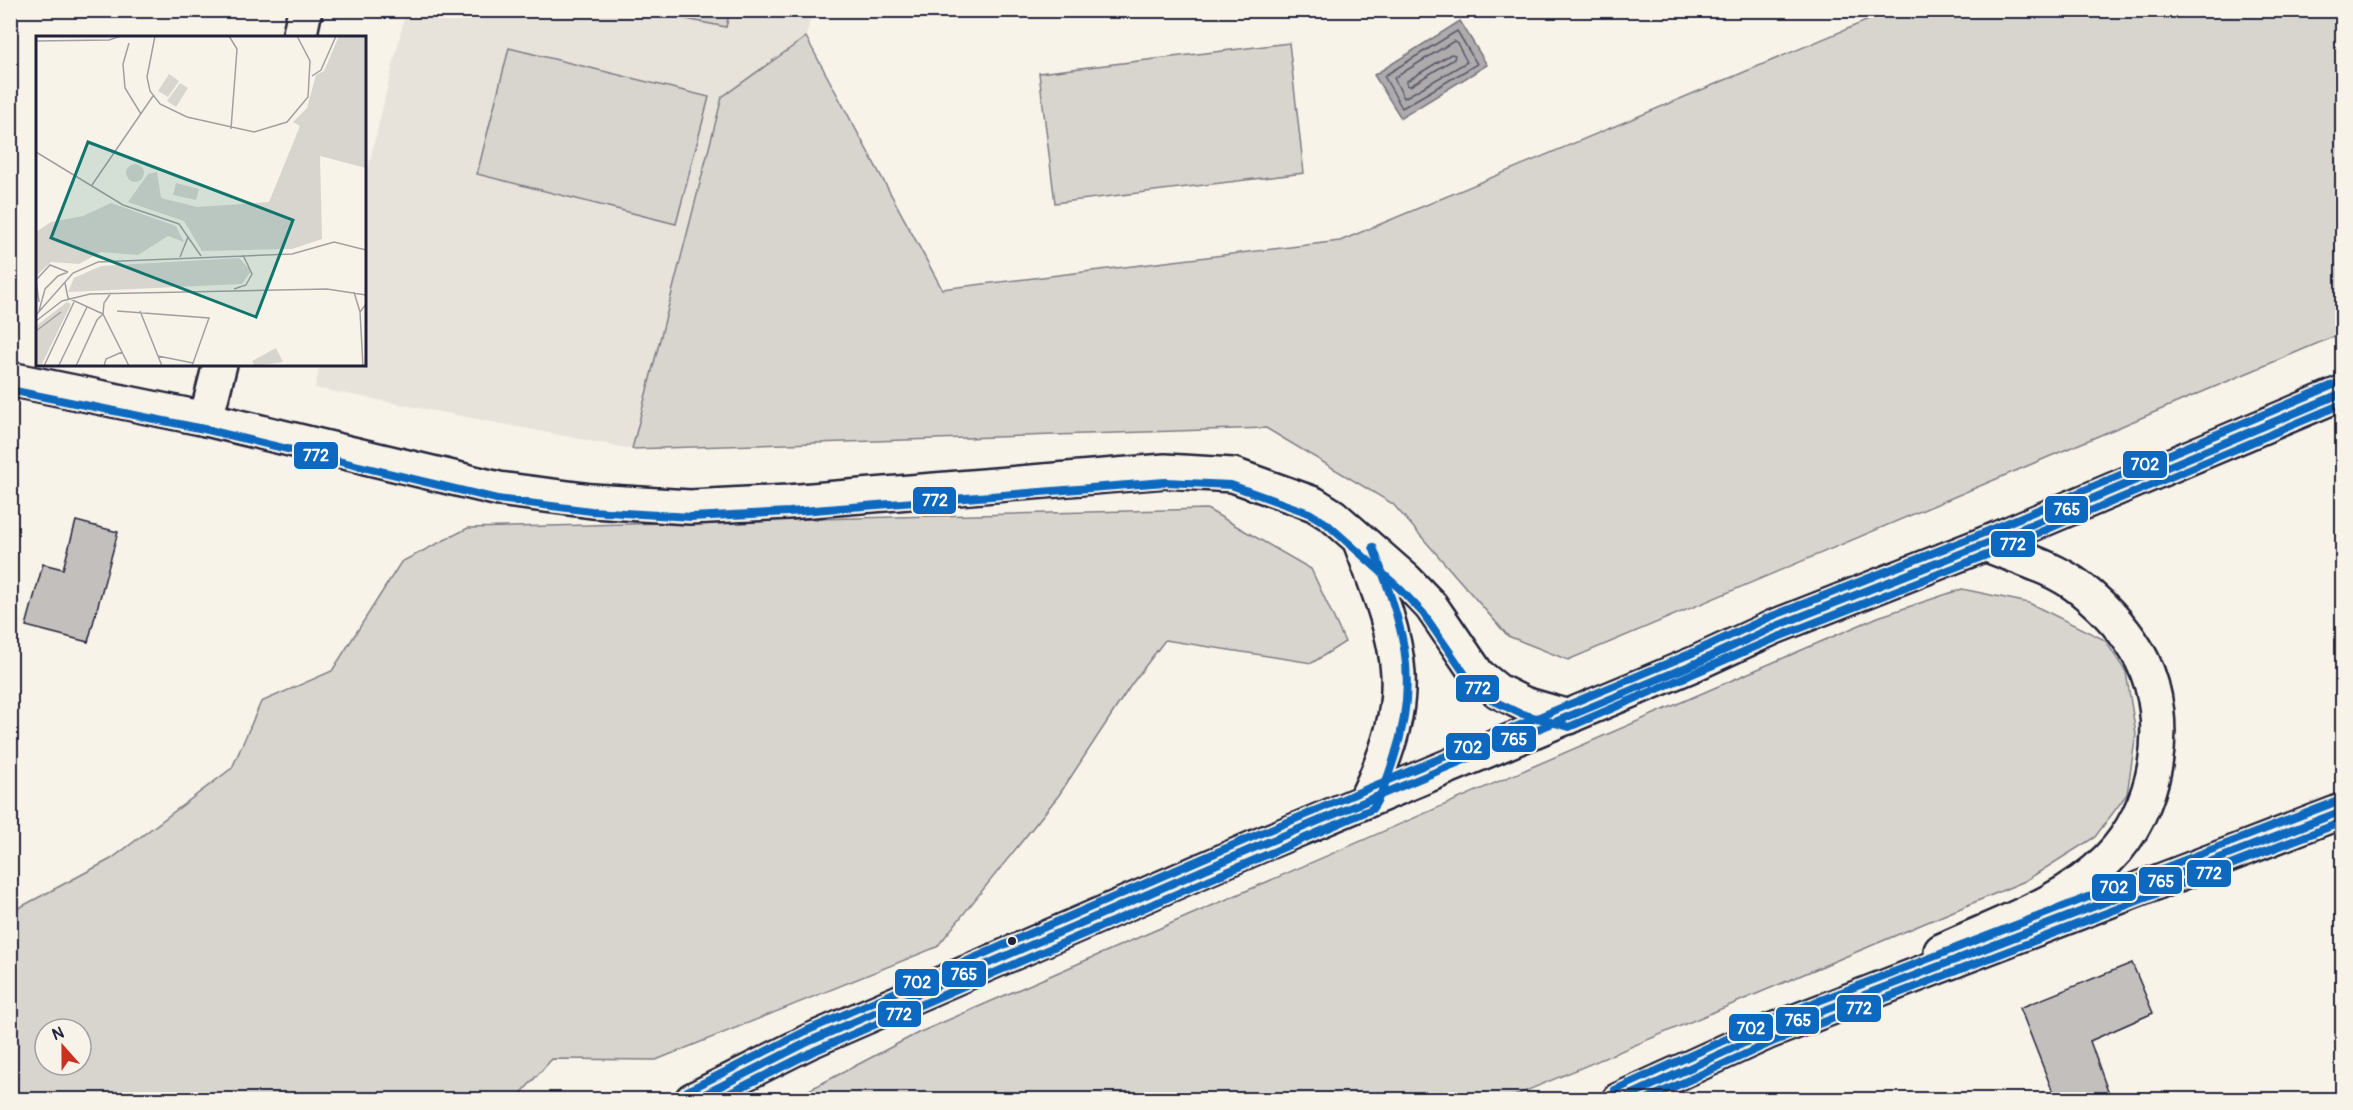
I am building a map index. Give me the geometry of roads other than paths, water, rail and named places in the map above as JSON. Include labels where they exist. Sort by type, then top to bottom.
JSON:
[{"type":"street","points":[[299,36],[305,10]]},
{"type":"street","points":[[206,419],[219,366]]},
{"type":"street","points":[[10,379],[206,419],[499,489],[592,501],[690,507],[788,502],[1165,471],[1233,475],[1314,504],[1333,516],[1360,542],[1406,579],[1431,606],[1478,675],[1498,691],[1524,704],[1569,717]]},
{"type":"street","points":[[692,1100],[810,1041],[1365,801],[1569,717],[1784,623],[1985,544],[2343,393]]},
{"type":"street","points":[[1360,542],[1386,613],[1399,666],[1398,706],[1394,732],[1383,764],[1365,801]]},
{"type":"street","points":[[1618,1100],[2054,898],[2086,879],[2108,860],[2122,843],[2146,801],[2156,763],[2156,726],[2151,683],[2134,647],[2110,617],[2078,586],[1985,544]]},
{"type":"street","points":[[1768,1032],[2343,811]]},
{"type":"water","points":[[1460,21],[1487,65],[1401,118],[1374,75]]}]
